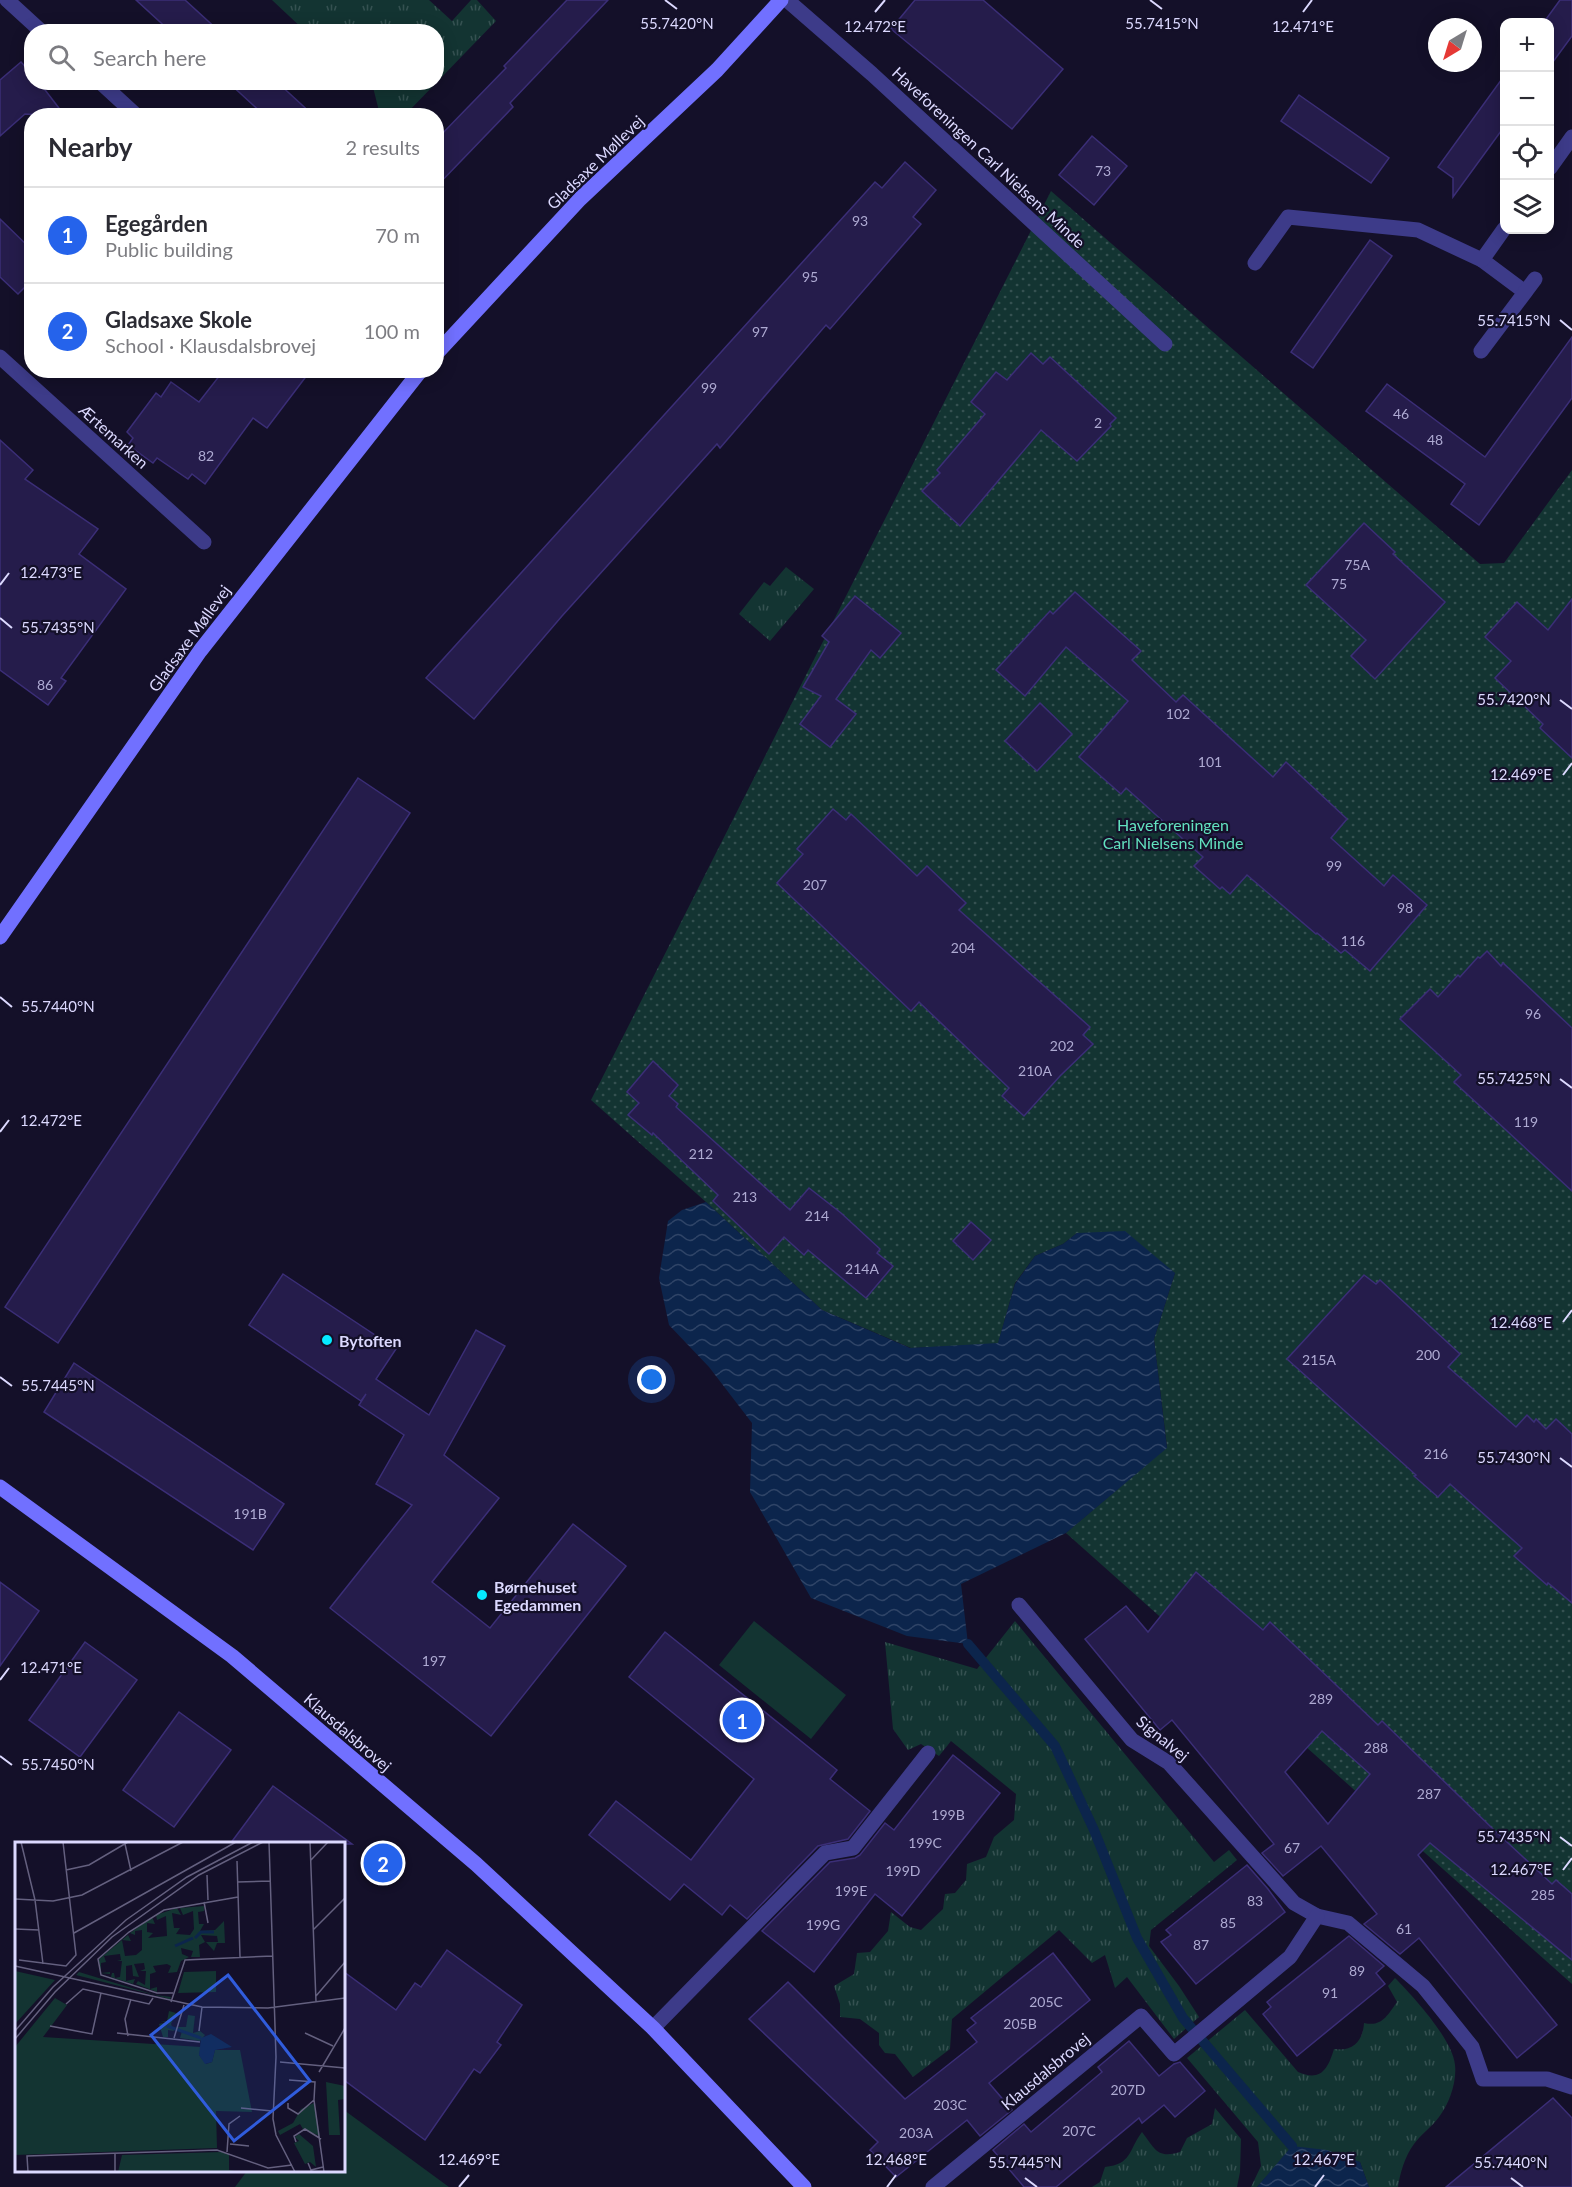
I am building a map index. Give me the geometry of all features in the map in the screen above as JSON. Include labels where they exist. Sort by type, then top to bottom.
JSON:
[{"type":"street","points":[[7,0],[33,24]]},
{"type":"street","name":"Gladsaxe Møllevej","points":[[444,345],[580,199],[717,70],[781,0]]},
{"type":"street","name":"Haveforeningen Carl Nielsens Minde","points":[[787,0],[872,74],[1165,344]]},
{"type":"street","points":[[109,90],[128,108]]},
{"type":"street","points":[[1554,162],[1572,137]]},
{"type":"street","points":[[1256,263],[1288,217],[1418,230],[1482,261],[1525,292]]},
{"type":"street","points":[[1482,261],[1501,234]]},
{"type":"street","points":[[1481,351],[1535,279]]},
{"type":"street","name":"Ærtemarken","points":[[0,357],[204,542]]},
{"type":"street","name":"Gladsaxe Møllevej","points":[[0,937],[200,651],[415,378]]},
{"type":"street","name":"Klausdalsbrovej","points":[[0,1487],[232,1656],[476,1864],[653,2028],[804,2187]]},
{"type":"street","name":"Signalvej","points":[[1019,1605],[1132,1740],[1169,1763],[1294,1903],[1317,1916],[1348,1923],[1423,1986],[1472,2047],[1483,2079],[1547,2079],[1572,2087]]},
{"type":"street","points":[[653,2028],[825,1853],[853,1848],[928,1753]]},
{"type":"street","name":"Klausdalsbrovej","points":[[933,2187],[1141,2016],[1177,2051],[1290,1957],[1317,1916]]},
{"type":"green space","points":[[272,0],[429,0],[452,21],[471,0],[477,0],[496,21],[444,75],[444,24],[298,24]]},
{"type":"green space","points":[[374,90],[429,90],[412,108],[378,108]]},
{"type":"green space","name":"Haveforeningen Carl Nielsens Minde","points":[[1051,191],[1480,564],[1504,563],[1572,470],[1572,1984],[1066,1533],[1167,1447],[1154,1339],[1175,1273],[1077,1233],[1063,1244],[1035,1256],[1015,1283],[998,1344],[911,1348],[822,1310],[706,1202],[591,1100]]},
{"type":"green space","points":[[786,567],[814,589],[770,641],[739,614],[764,582],[770,586]]},
{"type":"green space","points":[[754,1621],[846,1695],[811,1739],[719,1665]]},
{"type":"green space","points":[[1015,1621],[1214,1862],[1229,1850],[1237,1860],[1151,1930],[1149,1946],[1199,2017],[1174,2039],[1127,1977],[1115,1988],[1105,1955],[1092,1963],[1059,1930],[952,2019],[950,2049],[913,2077],[895,2054],[885,2053],[879,2045],[879,2033],[860,2019],[840,2017],[840,2004],[834,1986],[854,1974],[857,1953],[870,1952],[888,1931],[891,1912],[910,1927],[921,1930],[943,1909],[945,1894],[955,1893],[966,1880],[967,1864],[986,1857],[994,1837],[1014,1820],[1016,1794],[951,1741],[939,1756],[921,1744],[908,1750],[893,1729],[885,1642],[977,1669]]},
{"type":"green space","points":[[1395,1978],[1440,2031],[1453,2055],[1455,2065],[1452,2093],[1446,2106],[1411,2149],[1403,2165],[1398,2187],[1369,2187],[1360,2162],[1293,2146],[1257,2187],[1251,2187],[1261,2166],[1258,2142],[1187,2058],[1245,2010],[1298,2072],[1306,2075],[1318,2074],[1326,2068],[1334,2049],[1347,2049],[1356,2044],[1362,2035],[1364,2023],[1380,2022],[1387,2016],[1397,2002],[1388,1986]]},
{"type":"green space","points":[[1215,2108],[1241,2139],[1237,2187],[1092,2187],[1100,2182],[1105,2167],[1125,2160],[1142,2132],[1157,2151],[1166,2154],[1180,2152],[1187,2138],[1212,2124]]},
{"type":"green space","points":[[345,2111],[449,2187],[235,2187],[246,2172],[345,2172]]},
{"type":"water","points":[[706,1202],[822,1310],[910,1348],[998,1343],[1015,1284],[1035,1256],[1063,1244],[1077,1233],[1125,1231],[1175,1273],[1154,1339],[1167,1448],[1066,1533],[961,1584],[968,1644],[907,1636],[811,1598],[750,1492],[752,1423],[709,1367],[669,1325],[659,1278],[668,1221],[682,1210]]},
{"type":"water","points":[[1292,2146],[1327,2150],[1360,2162],[1369,2187],[1257,2187]]},
{"type":"building","points":[[136,0],[185,0],[211,24],[162,24]]},
{"type":"building","points":[[567,0],[608,0],[510,103],[513,107],[444,179],[444,132],[506,68],[504,66]]},
{"type":"building","points":[[915,0],[983,0],[1063,69],[1012,129],[891,29]]},
{"type":"building","points":[[1560,0],[1572,0],[1572,36],[1554,61],[1554,18],[1547,18]]},
{"type":"building","points":[[21,62],[24,65],[24,90],[45,90],[59,108],[24,108],[24,115],[0,136],[0,80]]},
{"type":"building","points":[[1500,82],[1500,132],[1453,197],[1453,178],[1438,167]]},
{"type":"building","points":[[237,90],[286,90],[305,108],[256,108]]},
{"type":"building","points":[[1299,95],[1389,158],[1371,183],[1281,121]]},
{"type":"building","points":[[1092,136],[1127,166],[1094,205],[1059,175]]},
{"type":"building","points":[[905,162],[936,190],[913,217],[921,224],[830,329],[826,325],[720,448],[717,444],[562,616],[474,719],[426,678],[875,182],[882,188]]},
{"type":"building","points":[[0,219],[24,242],[24,288],[18,294],[0,277]]},
{"type":"building","points":[[1370,240],[1392,256],[1313,368],[1291,352]]},
{"type":"building","points":[[1572,337],[1572,398],[1479,525],[1451,504],[1465,484],[1366,411],[1387,384],[1485,457]]},
{"type":"building","points":[[1031,353],[1043,364],[1050,357],[1116,418],[1077,461],[1041,430],[960,526],[922,491],[940,473],[937,470],[985,414],[971,402],[996,372],[1007,380]]},
{"type":"building","points":[[218,378],[305,378],[267,428],[253,418],[205,484],[192,474],[188,479],[157,458],[153,463],[128,445],[133,438],[127,432],[156,393],[161,397],[171,382],[199,402]]},
{"type":"building","points":[[0,440],[33,470],[25,479],[98,529],[79,554],[126,589],[61,678],[66,681],[48,705],[0,670]]},
{"type":"building","points":[[1364,523],[1395,552],[1393,554],[1445,602],[1375,679],[1351,656],[1366,640],[1306,585]]},
{"type":"building","points":[[1075,592],[1141,651],[1132,660],[1176,702],[1183,695],[1273,777],[1286,762],[1347,819],[1331,838],[1384,886],[1393,875],[1427,905],[1370,971],[1345,950],[1341,953],[1316,934],[1247,875],[1230,894],[1222,887],[1220,889],[1194,866],[1203,857],[1126,788],[1121,794],[1079,757],[1128,701],[1066,647],[1025,696],[996,670],[1050,611],[1053,614]]},
{"type":"building","points":[[855,596],[901,633],[880,658],[871,650],[836,699],[856,714],[830,747],[800,724],[821,696],[803,687],[829,642],[822,636]]},
{"type":"building","points":[[1572,599],[1572,758],[1540,728],[1543,724],[1495,678],[1511,661],[1485,637],[1517,602],[1548,630]]},
{"type":"building","points":[[1040,703],[1072,734],[1037,771],[1005,741]]},
{"type":"building","points":[[358,778],[410,813],[58,1343],[5,1307]]},
{"type":"building","points":[[833,809],[846,820],[851,814],[917,876],[927,866],[966,903],[959,910],[1090,1027],[1083,1035],[1093,1044],[1024,1116],[1002,1096],[1009,1088],[919,1002],[911,1011],[777,883],[803,854],[797,849]]},
{"type":"building","points":[[1487,951],[1501,966],[1503,963],[1572,1028],[1572,1191],[1454,1082],[1461,1075],[1400,1019],[1430,989],[1438,997],[1458,975],[1460,977],[1478,957],[1480,958]]},
{"type":"building","points":[[653,1061],[678,1085],[669,1096],[678,1104],[676,1107],[790,1210],[809,1188],[841,1213],[880,1249],[877,1253],[893,1266],[866,1298],[808,1250],[804,1255],[784,1237],[769,1254],[713,1201],[718,1195],[653,1133],[652,1135],[628,1115],[639,1103],[627,1092]]},
{"type":"building","points":[[971,1222],[991,1240],[973,1260],[953,1241]]},
{"type":"building","points":[[283,1274],[396,1349],[376,1379],[429,1415],[476,1330],[505,1346],[444,1455],[499,1498],[432,1582],[490,1628],[573,1524],[626,1566],[491,1736],[330,1608],[412,1505],[376,1484],[404,1435],[359,1405],[366,1394],[361,1401],[249,1325]]},
{"type":"building","points":[[1364,1275],[1376,1284],[1380,1280],[1460,1354],[1448,1367],[1516,1427],[1527,1415],[1534,1422],[1536,1419],[1546,1429],[1556,1419],[1572,1434],[1572,1603],[1514,1556],[1522,1548],[1450,1484],[1438,1497],[1287,1359]]},
{"type":"building","points":[[74,1363],[284,1504],[253,1550],[44,1412]]},
{"type":"building","points":[[1196,1572],[1263,1630],[1270,1622],[1378,1725],[1382,1721],[1552,1884],[1556,1880],[1572,1894],[1572,1960],[1430,1843],[1418,1855],[1557,2025],[1517,2058],[1419,1938],[1400,1954],[1364,1924],[1377,1914],[1321,1846],[1283,1876],[1262,1853],[1274,1844],[1172,1720],[1160,1730],[1085,1639],[1126,1606],[1148,1632]],"holes":[[[1322,1731],[1370,1774],[1328,1824],[1285,1772]]]},
{"type":"building","points":[[0,1582],[39,1611],[0,1666]]},
{"type":"building","points":[[665,1632],[837,1770],[830,1779],[870,1811],[848,1839],[818,1846],[747,1919],[730,1905],[722,1915],[684,1884],[670,1900],[589,1835],[616,1801],[691,1860],[754,1779],[629,1677]]},
{"type":"building","points":[[85,1642],[137,1680],[80,1757],[29,1720]]},
{"type":"building","points":[[179,1712],[231,1750],[174,1827],[123,1790]]},
{"type":"building","points":[[953,1755],[1000,1793],[902,1916],[875,1894],[814,1972],[762,1931],[830,1862],[860,1855],[885,1823],[894,1830]]},
{"type":"building","points":[[273,1786],[352,1844],[345,1844],[345,1842],[231,1842]]},
{"type":"building","points":[[1247,1865],[1285,1912],[1196,1984],[1161,1942],[1171,1935],[1166,1930]]},
{"type":"building","points":[[1349,1936],[1384,1966],[1376,1973],[1385,1984],[1297,2056],[1263,2014],[1271,2007],[1267,2002]]},
{"type":"building","points":[[447,1950],[522,2005],[497,2042],[501,2045],[480,2073],[474,2069],[425,2140],[345,2081],[345,1973],[396,2010],[415,1983],[421,1987]]},
{"type":"building","points":[[1053,1953],[1090,2000],[989,2083],[1012,2110],[980,2136],[967,2120],[896,2177],[870,2150],[878,2142],[749,2019],[788,1982],[905,2099],[977,2042],[967,2030],[976,2023],[971,2018]]},
{"type":"building","points":[[1129,2041],[1159,2076],[1180,2062],[1205,2091],[1175,2117],[1164,2105],[1142,2123],[1139,2118],[1056,2187],[1024,2187],[993,2150],[1024,2124],[1031,2132],[1102,2072],[1098,2067]]},
{"type":"building","points":[[1553,2098],[1572,2118],[1572,2187],[1446,2187]]},
{"type":"waterway","points":[[968,1644],[1055,1746],[1094,1830],[1137,1938],[1183,2018],[1292,2146]]},
{"type":"place","name":"Bytoften","points":[[327,1340]]},
{"type":"place","name":"Børnehuset Egedammen","points":[[482,1595]]},
{"type":"place","name":"Egegården","points":[[742,1720]]},
{"type":"place","name":"Gladsaxe Skole","points":[[383,1863]]}]
